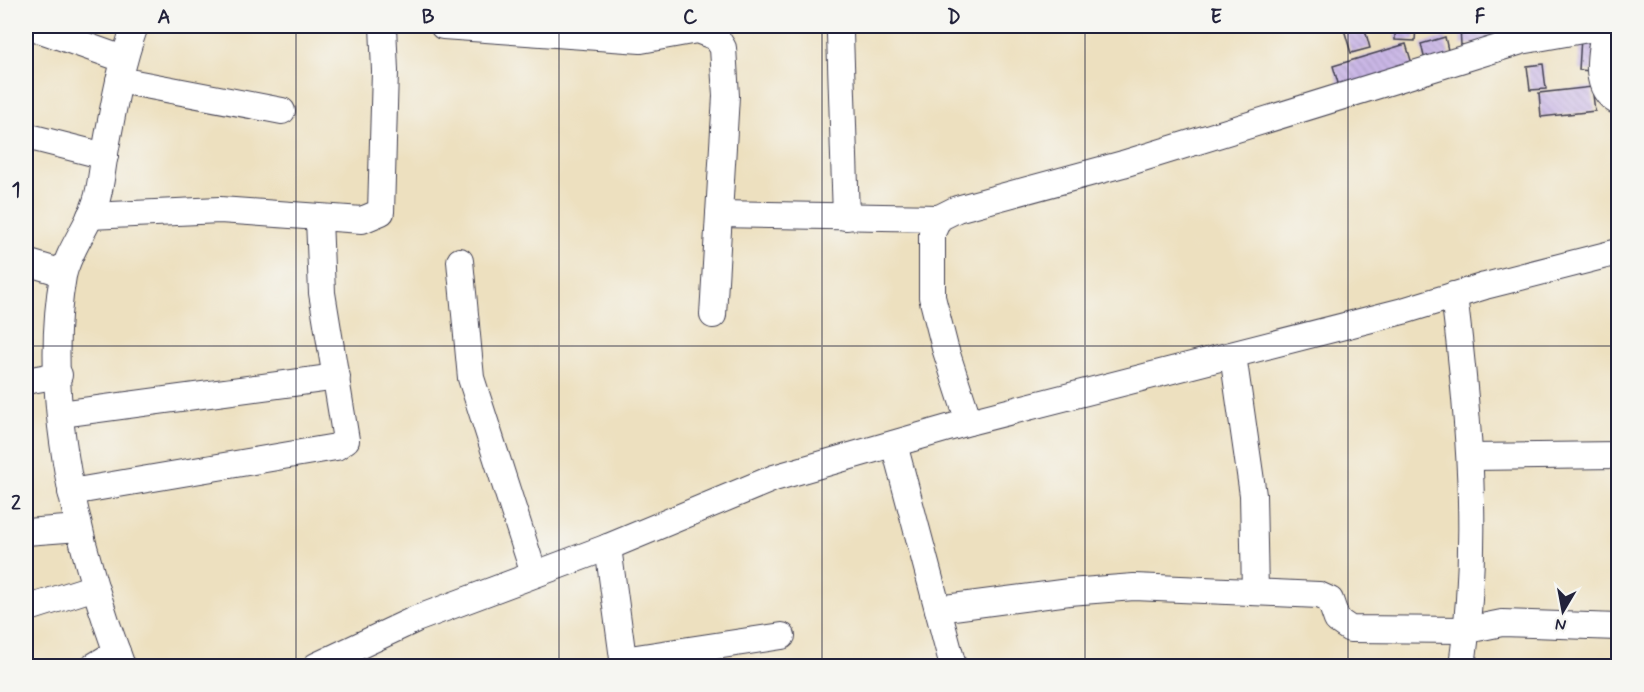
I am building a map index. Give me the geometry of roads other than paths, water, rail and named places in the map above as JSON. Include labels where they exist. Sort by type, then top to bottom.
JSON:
[{"type":"street","points":[[30,26],[121,70],[282,111]]},
{"type":"street","points":[[94,666],[120,659],[95,587],[71,492],[61,414],[57,323],[63,273],[96,202],[121,70],[135,26]]},
{"type":"street","points":[[90,216],[220,210],[319,219],[362,220],[381,212],[386,71],[383,26]]},
{"type":"street","points":[[443,26],[641,40],[697,30],[716,37],[723,48],[726,96],[713,315]]},
{"type":"street","points":[[719,214],[939,218],[957,209],[1123,164],[1521,41],[1605,26],[1600,75],[1605,91],[1618,102]]},
{"type":"street","points":[[840,34],[846,217]]},
{"type":"street","points":[[26,135],[105,156]]},
{"type":"street","points":[[939,218],[932,232],[932,297],[945,348],[969,422]]},
{"type":"street","points":[[71,492],[336,447],[346,440],[322,293],[319,219]]},
{"type":"street","points":[[316,666],[416,619],[608,547],[774,478],[969,422],[1233,355],[1618,252]]},
{"type":"street","points":[[460,261],[471,378],[534,574]]},
{"type":"street","points":[[26,262],[63,273]]},
{"type":"street","points":[[1454,296],[1466,390],[1470,458],[1471,548],[1467,630],[1462,666]]},
{"type":"street","points":[[1233,355],[1254,495],[1255,592]]},
{"type":"street","points":[[26,381],[59,375]]},
{"type":"street","points":[[61,414],[337,377]]},
{"type":"street","points":[[894,444],[953,666]]},
{"type":"street","points":[[1470,458],[1618,455]]},
{"type":"street","points":[[26,532],[79,528]]},
{"type":"street","points":[[608,547],[623,663],[782,636]]},
{"type":"street","points":[[26,609],[95,587]]},
{"type":"street","points":[[938,609],[1069,592],[1134,587],[1325,597],[1330,600],[1338,620],[1350,629],[1467,630],[1502,623],[1618,627]]}]
